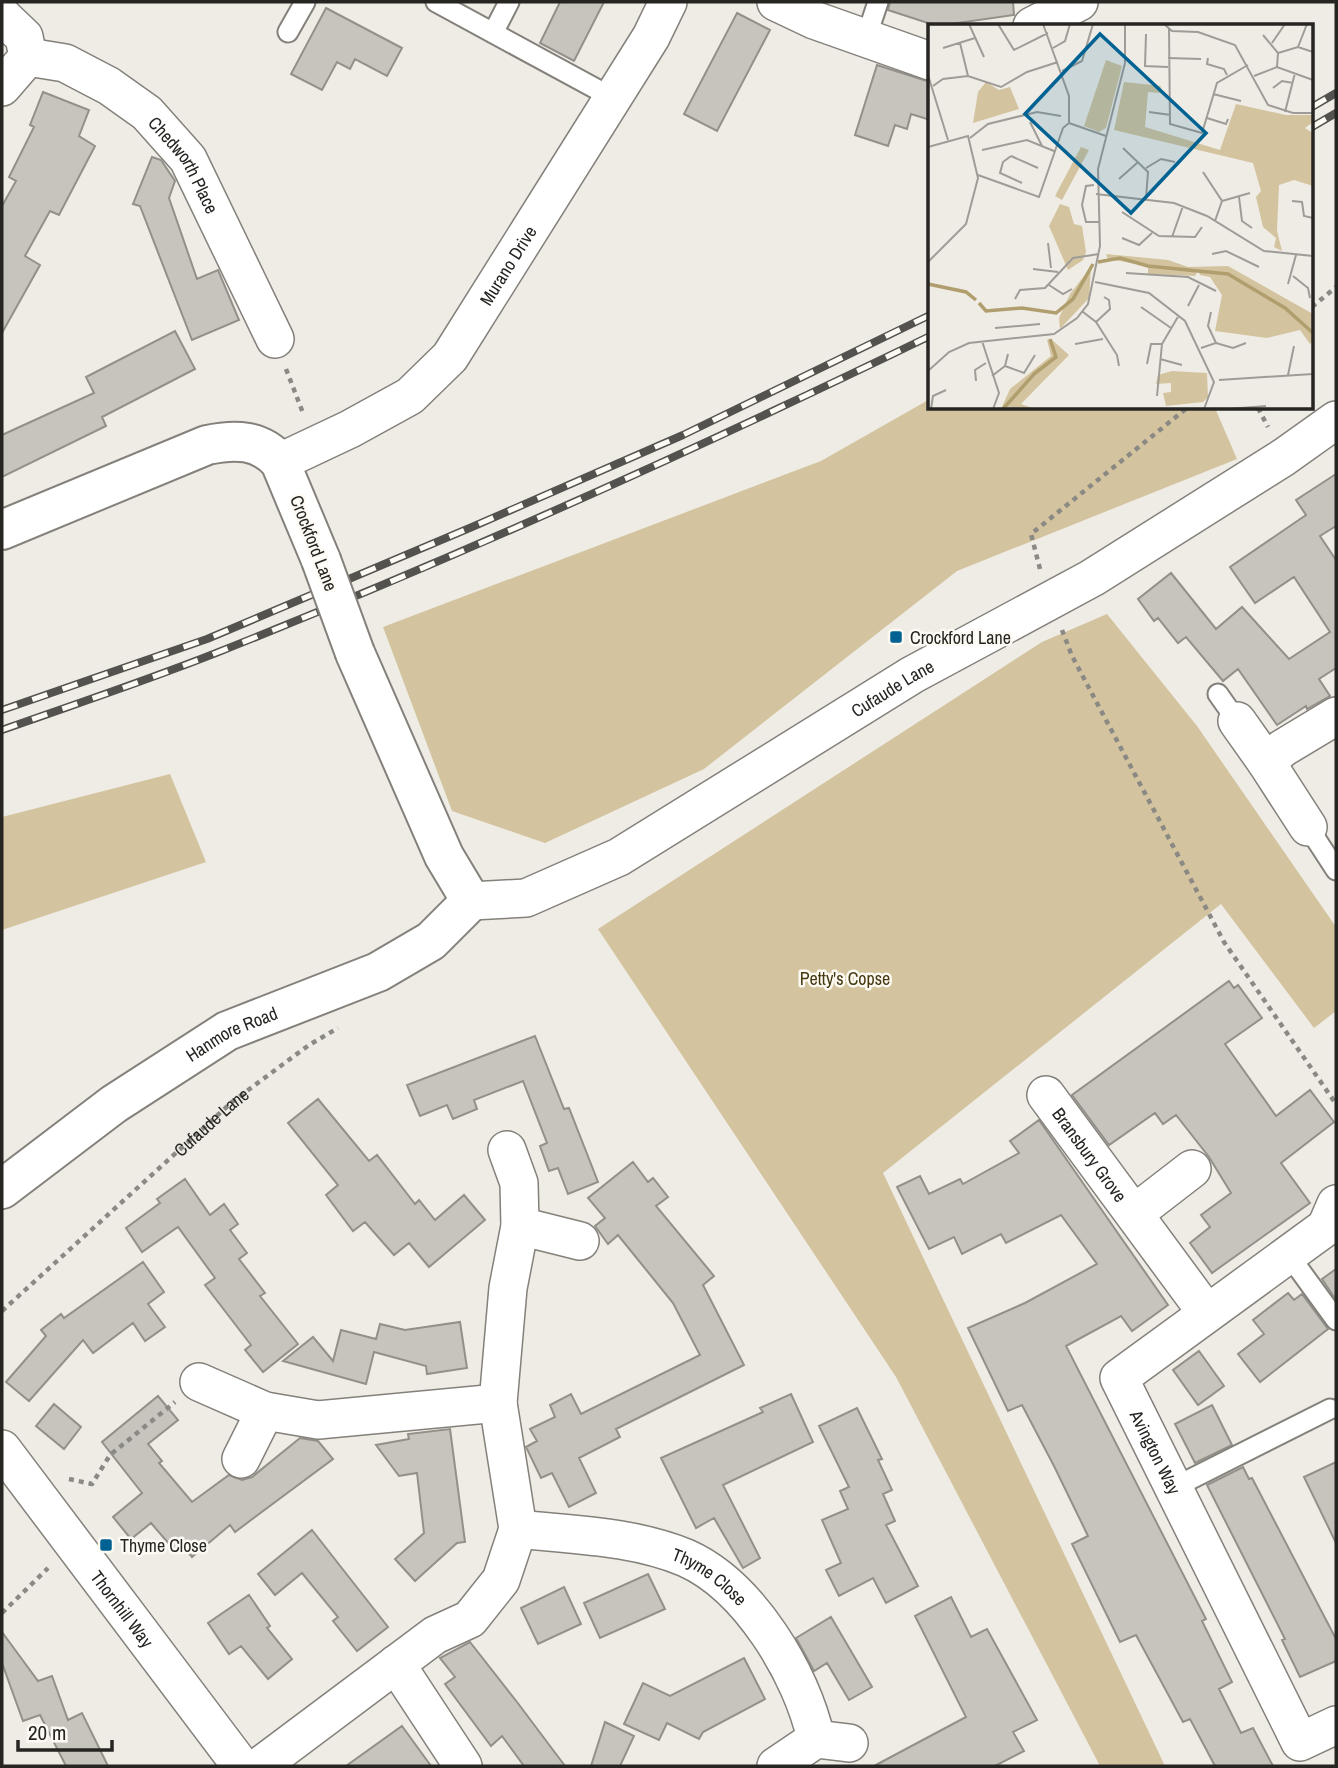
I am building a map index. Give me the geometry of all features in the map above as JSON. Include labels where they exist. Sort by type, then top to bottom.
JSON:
[{"type":"street","name":"Murano Drive","points":[[280,462],[350,429],[410,396],[450,357],[613,98],[668,2]]},
{"type":"street","points":[[776,2],[928,60]]},
{"type":"street","points":[[1036,24],[1079,2]]},
{"type":"street","points":[[2,16],[24,37],[28,57],[2,87]]},
{"type":"street","name":"Chedworth Place","points":[[28,57],[65,63],[109,86],[147,113],[188,159],[275,339]]},
{"type":"street","name":"Cufaude Lane","points":[[471,901],[526,898],[619,857],[912,675],[1092,578],[1284,457],[1336,420]]},
{"type":"street","points":[[2,530],[206,445],[235,440],[257,444],[271,450],[280,462]]},
{"type":"street","name":"Crockford Lane","points":[[280,462],[321,560],[355,653],[444,856],[471,901]]},
{"type":"street","points":[[1228,707],[1308,827]]},
{"type":"street","points":[[1266,762],[1283,748],[1336,716]]},
{"type":"street","name":"Hanmore Road","points":[[2,1189],[114,1104],[227,1031],[378,972],[430,941],[471,901]]},
{"type":"street","name":"Bransbury Grove","points":[[1046,1094],[1206,1312]]},
{"type":"street","points":[[260,1766],[435,1635],[470,1619],[500,1580],[518,1530],[498,1403],[509,1288],[520,1226],[519,1183],[507,1150]]},
{"type":"street","name":"Bransbury Grove","points":[[1135,1213],[1192,1169]]},
{"type":"street","name":"Avington Way","points":[[1336,1204],[1326,1227],[1119,1378],[1300,1742],[1336,1725]]},
{"type":"street","points":[[520,1226],[580,1241]]},
{"type":"street","points":[[194,1373],[265,1411],[318,1420],[498,1403]]},
{"type":"street","points":[[241,1459],[265,1411]]},
{"type":"street","name":"Thornhill Way","points":[[2,1449],[241,1766]]},
{"type":"street","name":"Thyme Close","points":[[518,1530],[630,1543],[686,1559],[726,1584],[759,1622],[793,1672],[810,1709],[832,1741],[776,1766]]},
{"type":"street","points":[[396,1664],[463,1766]]},
{"type":"lane","points":[[288,33],[305,2]]},
{"type":"lane","points":[[436,2],[613,98]]},
{"type":"lane","points":[[494,33],[509,2]]},
{"type":"lane","points":[[866,38],[878,2]]},
{"type":"lane","points":[[1308,827],[1336,870]]},
{"type":"lane","points":[[1288,1254],[1336,1320]]},
{"type":"lane","points":[[1173,1488],[1330,1409]]},
{"type":"path","points":[[1314,305],[1336,287]]},
{"type":"path","points":[[275,339],[305,418]]},
{"type":"path","points":[[1035,558],[1031,534],[1185,410]]},
{"type":"path","points":[[1060,626],[1072,656],[1224,942],[1336,1104]]},
{"type":"path","name":"Cufaude Lane","points":[[2,1311],[232,1101],[309,1045],[342,1025]]},
{"type":"path","points":[[65,1478],[92,1484],[110,1455],[194,1373]]},
{"type":"path","points":[[2,1613],[48,1568]]},
{"type":"green space","points":[[928,400],[928,410],[1216,410],[1237,459],[957,571],[704,769],[545,843],[452,811],[383,627],[821,461]]},
{"type":"green space","name":"Petty's Copse","points":[[1107,614],[1197,726],[1336,927],[1336,1011],[1314,1028],[1221,904],[883,1173],[1165,1766],[1100,1766],[896,1377],[598,929],[1042,642]]},
{"type":"green space","points":[[170,774],[206,862],[2,930],[2,817]]},
{"type":"building","points":[[560,2],[604,2],[574,61],[540,43]]},
{"type":"building","points":[[890,2],[1013,2],[1014,15],[951,24],[931,24],[888,10]]},
{"type":"building","points":[[326,8],[402,48],[387,76],[355,59],[350,69],[337,62],[322,90],[291,74]]},
{"type":"building","points":[[737,13],[770,30],[717,131],[684,114]]},
{"type":"building","points":[[877,65],[928,81],[928,119],[911,114],[907,129],[895,125],[888,146],[855,135]]},
{"type":"building","points":[[43,92],[89,110],[79,136],[95,146],[59,215],[50,211],[25,256],[40,265],[2,333],[2,206],[16,181],[9,177],[34,127],[30,125]]},
{"type":"building","points":[[152,157],[161,160],[175,181],[169,198],[197,279],[218,270],[239,320],[192,340],[140,206],[133,204]]},
{"type":"building","points":[[175,331],[195,369],[102,417],[106,426],[2,477],[2,435],[94,393],[86,377]]},
{"type":"building","points":[[1336,474],[1336,526],[1320,536],[1336,560],[1336,668],[1319,679],[1330,696],[1307,709],[1306,706],[1277,725],[1238,669],[1223,681],[1186,637],[1178,643],[1158,618],[1154,621],[1138,599],[1171,573],[1216,629],[1242,607],[1289,659],[1330,632],[1294,577],[1255,603],[1230,567],[1306,515],[1296,500]]},
{"type":"building","points":[[1229,981],[1234,988],[1238,985],[1262,1018],[1225,1044],[1276,1116],[1310,1090],[1334,1122],[1281,1163],[1310,1203],[1212,1273],[1190,1243],[1210,1227],[1201,1215],[1231,1193],[1209,1157],[1176,1115],[1163,1124],[1155,1113],[1109,1145],[1072,1095]]},
{"type":"building","points":[[535,1036],[564,1109],[569,1108],[598,1182],[568,1194],[558,1168],[549,1171],[540,1146],[547,1143],[523,1081],[474,1100],[477,1109],[453,1119],[447,1105],[420,1116],[407,1085]]},
{"type":"building","points":[[318,1099],[369,1161],[377,1155],[415,1204],[419,1200],[435,1220],[464,1195],[485,1220],[429,1267],[409,1243],[394,1255],[365,1222],[353,1231],[326,1195],[338,1185],[288,1123]]},
{"type":"building","points":[[1039,1120],[1168,1305],[1132,1331],[1121,1316],[1066,1346],[1206,1619],[1202,1621],[1232,1682],[1219,1689],[1241,1733],[1253,1728],[1273,1766],[1215,1766],[1190,1719],[1183,1722],[1136,1635],[1120,1642],[1072,1544],[1088,1536],[1022,1405],[1008,1411],[968,1328],[1025,1303],[1097,1264],[1061,1215],[1006,1243],[1001,1234],[962,1254],[954,1237],[929,1249],[897,1187],[920,1176],[929,1194],[960,1179],[963,1184],[1019,1153],[1010,1141]]},
{"type":"building","points":[[633,1162],[648,1182],[653,1178],[668,1197],[656,1206],[714,1276],[703,1285],[744,1365],[616,1429],[620,1437],[579,1458],[596,1493],[569,1507],[552,1473],[541,1478],[526,1447],[537,1441],[530,1429],[555,1417],[550,1405],[571,1394],[581,1414],[700,1355],[673,1303],[618,1235],[608,1244],[595,1226],[605,1218],[588,1198]]},
{"type":"building","points":[[185,1179],[210,1215],[224,1204],[238,1224],[230,1230],[247,1253],[239,1259],[265,1293],[260,1296],[298,1344],[263,1372],[245,1350],[251,1345],[205,1285],[215,1278],[178,1227],[142,1252],[126,1228],[160,1203],[157,1199]]},
{"type":"building","points":[[143,1262],[164,1292],[148,1304],[165,1327],[145,1341],[133,1323],[93,1353],[83,1340],[29,1401],[6,1382],[46,1336],[41,1330],[61,1314],[64,1318]]},
{"type":"building","points":[[1336,1269],[1336,1300],[1322,1279]]},
{"type":"building","points":[[1288,1293],[1294,1300],[1302,1294],[1328,1329],[1260,1382],[1238,1354],[1264,1334],[1253,1320]]},
{"type":"building","points":[[460,1322],[467,1368],[427,1374],[426,1366],[374,1352],[366,1384],[283,1361],[313,1337],[333,1361],[341,1330],[376,1339],[380,1324],[405,1330]]},
{"type":"building","points":[[1199,1351],[1224,1386],[1198,1405],[1173,1370]]},
{"type":"building","points":[[791,1394],[813,1442],[723,1485],[760,1558],[743,1568],[714,1518],[696,1528],[661,1458],[763,1412],[760,1408]]},
{"type":"building","points":[[158,1396],[178,1420],[148,1444],[162,1461],[159,1463],[192,1502],[229,1475],[242,1480],[252,1477],[300,1438],[318,1441],[333,1459],[235,1532],[230,1525],[192,1557],[183,1546],[176,1552],[151,1523],[131,1539],[113,1517],[142,1493],[102,1442]]},
{"type":"building","points":[[54,1404],[81,1427],[64,1449],[36,1426]]},
{"type":"building","points":[[1212,1405],[1232,1445],[1195,1463],[1175,1424]]},
{"type":"building","points":[[857,1408],[882,1459],[878,1460],[892,1490],[883,1494],[895,1521],[886,1525],[918,1586],[886,1603],[873,1578],[839,1596],[826,1570],[841,1563],[822,1520],[848,1509],[840,1491],[849,1487],[819,1426]]},
{"type":"building","points":[[450,1429],[465,1542],[457,1543],[415,1581],[395,1559],[424,1533],[417,1473],[399,1476],[376,1445],[409,1439],[408,1434]]},
{"type":"building","points":[[1336,1462],[1336,1543],[1304,1477]]},
{"type":"building","points":[[1243,1467],[1249,1479],[1252,1478],[1336,1639],[1336,1661],[1300,1677],[1282,1640],[1285,1639],[1207,1485]]},
{"type":"building","points":[[312,1530],[388,1627],[357,1651],[333,1621],[338,1617],[302,1573],[275,1595],[258,1574]]},
{"type":"building","points":[[648,1574],[665,1609],[600,1638],[584,1603]]},
{"type":"building","points":[[564,1587],[581,1624],[538,1644],[521,1608]]},
{"type":"building","points":[[249,1595],[270,1626],[267,1628],[292,1659],[268,1679],[241,1646],[229,1654],[208,1623]]},
{"type":"building","points":[[951,1597],[971,1637],[987,1629],[1037,1720],[1013,1732],[1024,1751],[995,1766],[874,1766],[966,1717],[915,1616]]},
{"type":"building","points":[[831,1617],[872,1687],[849,1700],[827,1663],[814,1671],[796,1638]]},
{"type":"building","points":[[2,1632],[38,1681],[52,1676],[68,1720],[82,1713],[108,1766],[66,1766],[40,1715],[23,1721],[2,1663]]},
{"type":"building","points":[[470,1642],[565,1766],[524,1766],[502,1736],[491,1746],[445,1684],[455,1677],[440,1658]]},
{"type":"building","points":[[744,1658],[765,1699],[703,1732],[699,1739],[667,1723],[659,1740],[624,1724],[643,1683],[670,1696]]},
{"type":"building","points":[[605,1722],[634,1736],[620,1766],[591,1766]]},
{"type":"building","points":[[402,1726],[431,1766],[346,1766]]},
{"type":"railway","points":[[1314,106],[1336,93]]},
{"type":"railway","points":[[1314,126],[1336,113]]},
{"type":"railway","points":[[2,710],[207,639],[472,527],[683,435],[928,316]]},
{"type":"railway","points":[[2,730],[189,663],[397,579],[665,461],[928,337]]},
{"type":"place","name":"Crockford Lane","points":[[896,637]]},
{"type":"place","name":"Thyme Close","points":[[106,1545]]}]
